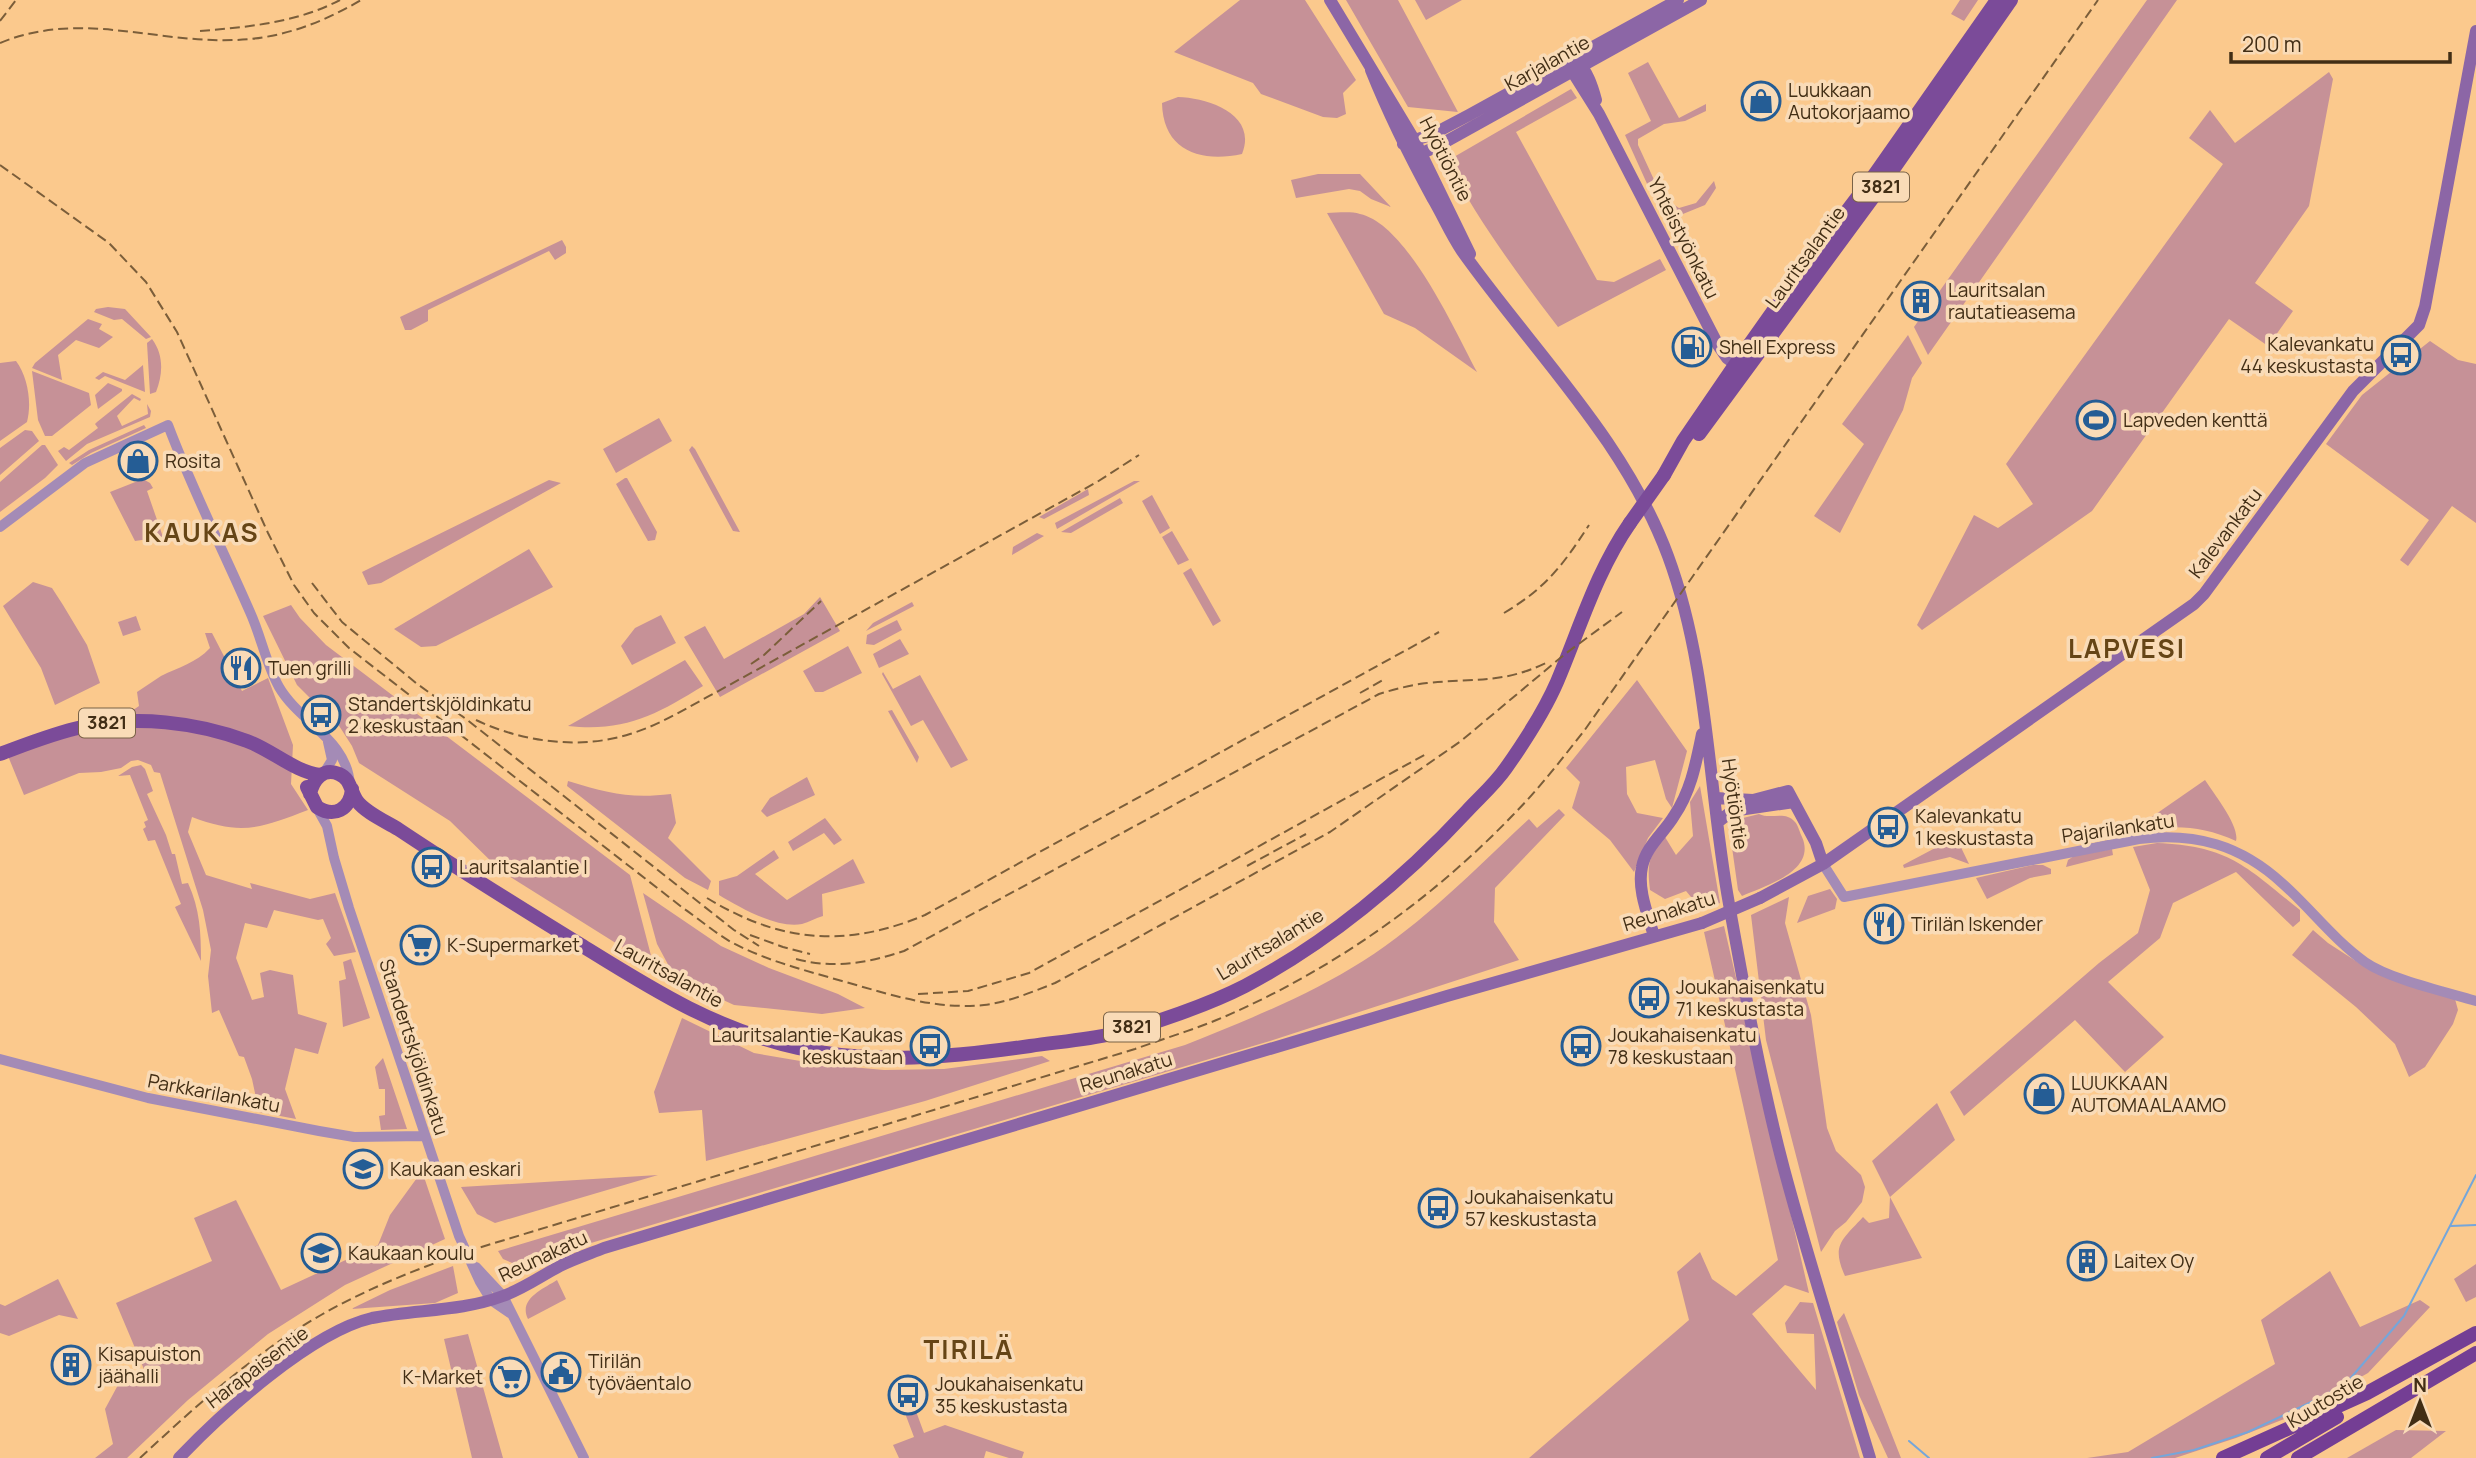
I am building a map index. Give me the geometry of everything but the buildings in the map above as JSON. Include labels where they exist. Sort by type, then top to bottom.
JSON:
[{"type":"highway","points":[[2223,1458],[2367,1393],[2476,1333]]},
{"type":"highway","name":"Kuutostie","points":[[2267,1458],[2476,1333]]},
{"type":"highway","name":"Kuutostie","points":[[2298,1458],[2476,1353]]},
{"type":"main road","name":"Hyötiöntie","points":[[1328,0],[1389,94],[1409,142],[1463,235],[1477,272],[1583,408],[1638,488],[1668,555],[1692,642],[1728,896],[1758,1057],[1784,1166],[1821,1300],[1870,1458]]},
{"type":"main road","name":"Karjalantie","points":[[1409,142],[1576,65],[1678,0]]},
{"type":"main road","name":"Karjalantie","points":[[1416,154],[1576,65],[1701,0]]},
{"type":"main road","name":"Lauritsalantie","points":[[341,811],[364,816],[680,1005],[737,1030],[801,1049],[858,1057],[984,1053],[1112,1034],[1174,1014],[1244,986],[1308,947],[1362,908],[1441,840],[1502,774],[1542,713],[1601,572],[1630,523],[1668,469],[1691,444],[1800,273],[1875,174],[1997,0]]},
{"type":"main road","name":"Lauritsalantie","points":[[1740,368],[1885,181],[2011,0]]},
{"type":"main road","name":"Kalevankatu","points":[[1776,891],[1823,864],[2194,604],[2204,594],[2353,391],[2419,325],[2425,307],[2476,31]]},
{"type":"main road","name":"Yhteistyönkatu","points":[[1576,65],[1591,85],[1599,114],[1718,345],[1740,368]]},
{"type":"main road","points":[[1654,936],[1642,894],[1642,867],[1654,841],[1674,817],[1688,790],[1704,720]]},
{"type":"main road","name":"3821","points":[[0,754],[66,731],[109,723],[153,722],[216,733],[259,746],[310,773],[322,774]]},
{"type":"main road","name":"3821","points":[[216,733],[255,751],[299,777],[310,794]]},
{"type":"main road","points":[[322,774],[339,774],[351,787],[350,800],[341,811],[327,812],[317,807],[310,794],[313,782],[322,774]]},
{"type":"main road","name":"Lauritsalantie","points":[[351,787],[362,806],[446,863]]},
{"type":"main road","points":[[1791,797],[1816,843],[1823,864]]},
{"type":"main road","points":[[1715,798],[1753,800],[1791,797]]},
{"type":"main road","points":[[1718,822],[1732,811],[1791,797]]},
{"type":"main road","name":"Reunakatu","points":[[497,1298],[578,1257],[604,1248],[1447,996],[1702,923],[1776,891]]},
{"type":"main road","name":"Harapaisentie","points":[[179,1458],[254,1388],[337,1332],[368,1319],[459,1308],[497,1298]]},
{"type":"main road","name":"Hyötiöntie","points":[[1850,1391],[1878,1458]]},
{"type":"street","points":[[0,527],[85,463],[168,425],[252,615],[279,688],[340,754],[351,787]]},
{"type":"street","points":[[322,774],[331,764],[332,754],[325,736]]},
{"type":"street","name":"Standertskjöldinkatu","points":[[317,807],[325,819],[349,908],[459,1236],[480,1282],[497,1298]]},
{"type":"street","points":[[331,839],[335,817],[341,811]]},
{"type":"street","name":"Pajarilankatu","points":[[1823,864],[1844,897],[2139,839],[2189,837],[2231,849],[2266,870],[2342,942],[2373,967],[2476,1001]]},
{"type":"street","name":"Parkkarilankatu","points":[[0,1059],[148,1098],[354,1137],[424,1136]]},
{"type":"street","points":[[497,1298],[510,1314],[584,1458]]},
{"type":"shaded area","points":[[1240,0],[1305,0],[1356,80],[1343,93],[1346,114],[1337,118],[1323,117],[1261,94],[1253,83],[1174,52]]},
{"type":"shaded area","points":[[1346,0],[1398,0],[1458,112],[1408,107]]},
{"type":"shaded area","points":[[1415,0],[1462,0],[1426,20]]},
{"type":"shaded area","points":[[1960,0],[1978,0],[1964,21],[1951,14]]},
{"type":"shaded area","points":[[2147,0],[2177,0],[1928,355],[1914,327]]},
{"type":"shaded area","points":[[1648,62],[1679,118],[1706,104],[1706,111],[1685,121],[1664,124],[1638,139],[1638,145],[1662,197],[1679,208],[1696,203],[1714,181],[1716,188],[1705,205],[1678,216],[1658,208],[1625,135],[1651,121],[1628,73]]},
{"type":"shaded area","points":[[2329,72],[2333,79],[2309,206],[2255,283],[2293,311],[2268,346],[2229,319],[2092,511],[1922,630],[1917,625],[1974,515],[1998,528],[2033,504],[2006,464],[2223,164],[2189,138],[2210,110],[2235,143]]},
{"type":"shaded area","points":[[1571,89],[1577,98],[1516,132],[1597,280],[1614,282],[1660,259],[1666,270],[1558,327],[1485,226],[1447,161]]},
{"type":"shaded area","points":[[1178,97],[1216,105],[1237,119],[1243,128],[1245,140],[1242,154],[1212,157],[1187,150],[1177,143],[1164,119],[1162,103]]},
{"type":"shaded area","points":[[1318,174],[1360,174],[1391,207],[1360,191],[1349,189],[1296,198],[1291,180]]},
{"type":"shaded area","points":[[1327,213],[1360,214],[1378,222],[1395,237],[1428,281],[1477,372],[1415,328],[1384,314]]},
{"type":"shaded area","points":[[562,240],[566,253],[555,260],[549,251],[428,310],[428,321],[411,330],[405,330],[400,317]]},
{"type":"shaded area","points":[[96,309],[125,309],[151,337],[146,339],[122,319],[114,320],[94,312]]},
{"type":"shaded area","points":[[88,319],[102,324],[99,329],[113,337],[99,348],[76,340],[58,355],[62,380],[32,368],[35,363]]},
{"type":"shaded area","points":[[1908,335],[1922,363],[1912,378],[1903,410],[1840,533],[1814,516],[1864,444],[1842,424]]},
{"type":"shaded area","points":[[152,339],[159,352],[161,372],[156,392],[150,394],[147,343]]},
{"type":"shaded area","points":[[2430,341],[2458,360],[2476,364],[2476,523],[2452,506],[2408,566],[2400,560],[2429,520],[2326,444],[2362,395]]},
{"type":"shaded area","points":[[16,361],[28,390],[27,422],[0,441],[0,363]]},
{"type":"shaded area","points":[[143,365],[145,392],[105,376],[99,380],[95,378],[103,372],[125,380]]},
{"type":"shaded area","points":[[32,371],[89,393],[91,405],[52,436],[45,436],[38,420]]},
{"type":"shaded area","points":[[108,383],[122,391],[98,409],[95,395]]},
{"type":"shaded area","points":[[132,394],[141,399],[140,401],[134,398],[117,416],[122,426],[148,414],[147,404],[151,411],[150,417],[87,444],[66,461],[58,451],[64,447],[69,450],[98,428],[95,424]]},
{"type":"shaded area","points":[[659,418],[672,441],[616,473],[603,449]]},
{"type":"shaded area","points":[[144,425],[146,428],[91,453],[72,465],[69,463],[89,450]]},
{"type":"shaded area","points":[[25,430],[32,431],[39,441],[0,475],[0,448]]},
{"type":"shaded area","points":[[45,445],[58,465],[0,512],[0,482]]},
{"type":"shaded area","points":[[692,446],[740,532],[733,531],[689,450]]},
{"type":"shaded area","points":[[625,478],[657,532],[655,540],[648,541],[616,484]]},
{"type":"shaded area","points":[[143,479],[153,488],[147,491],[163,537],[135,541],[110,492]]},
{"type":"shaded area","points":[[549,480],[561,483],[381,583],[368,585],[362,572]]},
{"type":"shaded area","points":[[1134,481],[1140,481],[1057,529],[1055,523]]},
{"type":"shaded area","points":[[1088,489],[1089,495],[1044,519],[1039,517]]},
{"type":"shaded area","points":[[1152,495],[1170,528],[1160,534],[1142,501]]},
{"type":"shaded area","points":[[1120,498],[1123,503],[1071,533],[1061,532]]},
{"type":"shaded area","points":[[1172,531],[1189,560],[1178,565],[1162,537]]},
{"type":"shaded area","points":[[1037,533],[1044,536],[1012,555],[1013,547]]},
{"type":"shaded area","points":[[529,549],[553,587],[436,646],[421,647],[394,629]]},
{"type":"shaded area","points":[[1191,568],[1221,621],[1213,626],[1183,573]]},
{"type":"shaded area","points":[[33,582],[52,588],[87,645],[100,683],[55,705],[41,668],[3,606]]},
{"type":"shaded area","points":[[820,597],[840,631],[720,697],[684,637],[705,626],[724,659],[804,614]]},
{"type":"shaded area","points":[[912,602],[914,606],[866,631],[873,623]]},
{"type":"shaded area","points":[[291,605],[326,645],[630,875],[654,967],[501,871],[450,821],[359,763],[336,721],[297,685],[263,616]]},
{"type":"shaded area","points":[[661,615],[676,643],[632,665],[621,646],[635,628]]},
{"type":"shaded area","points":[[136,616],[141,630],[123,636],[118,622]]},
{"type":"shaded area","points":[[897,620],[902,630],[874,645],[866,644],[867,635]]},
{"type":"shaded area","points":[[205,633],[212,633],[242,691],[268,678],[293,745],[291,784],[308,810],[264,825],[238,828],[192,817],[188,832],[206,875],[252,889],[250,883],[310,899],[335,893],[356,952],[334,956],[326,944],[331,938],[323,919],[274,910],[267,928],[245,923],[236,958],[252,1000],[264,997],[260,973],[270,970],[293,975],[298,1014],[327,1023],[318,1054],[295,1048],[285,1089],[296,1119],[259,1112],[244,1057],[239,1056],[219,1010],[212,1013],[208,976],[211,950],[203,910],[160,773],[154,772],[151,765],[138,760],[131,761],[121,768],[79,773],[24,795],[8,756],[50,741],[107,728],[139,706],[137,692],[205,653],[210,648]]},
{"type":"shaded area","points":[[900,639],[909,654],[879,668],[873,654]]},
{"type":"shaded area","points":[[848,646],[862,673],[823,692],[815,692],[803,671]]},
{"type":"shaded area","points":[[685,660],[703,686],[670,705],[623,724],[568,726]]},
{"type":"shaded area","points":[[883,672],[893,689],[920,675],[968,760],[951,768],[923,720],[911,726]]},
{"type":"shaded area","points":[[1637,680],[1687,751],[1672,808],[1666,799],[1655,760],[1626,767],[1627,794],[1637,813],[1663,818],[1648,838],[1634,872],[1610,840],[1572,808],[1580,782],[1566,768]]},
{"type":"shaded area","points":[[892,710],[919,757],[917,763],[888,711]]},
{"type":"shaded area","points":[[141,765],[153,791],[147,794],[172,854],[175,854],[182,884],[188,883],[195,902],[201,961],[175,907],[181,904],[155,840],[148,841],[143,829],[146,827],[144,822],[148,820],[130,775],[118,776]]},
{"type":"shaded area","points":[[807,777],[815,795],[767,817],[761,811],[770,798]]},
{"type":"shaded area","points":[[2205,780],[2230,819],[2236,841],[2197,829],[2158,828],[2130,832]]},
{"type":"shaded area","points":[[568,781],[619,794],[671,794],[676,823],[668,838],[711,881],[708,890],[685,878],[567,786]]},
{"type":"shaded area","points":[[1700,786],[1720,903],[1702,910],[1686,891],[1665,899],[1650,890],[1649,874],[1652,856],[1665,837],[1676,855],[1693,836],[1690,802]]},
{"type":"shaded area","points":[[1559,809],[1565,815],[1495,888],[1494,922],[1519,960],[1270,1041],[517,1265],[503,1259],[498,1251],[1185,1045],[1230,1027],[1298,997],[1342,974],[1386,946],[1429,912],[1529,819],[1537,828]]},
{"type":"shaded area","points":[[1759,814],[1791,818],[1798,827],[1805,849],[1796,868],[1786,876],[1742,896],[1738,890],[1730,833],[1739,819]]},
{"type":"shaded area","points":[[825,818],[842,840],[834,845],[824,833],[793,851],[788,842]]},
{"type":"shaded area","points":[[1956,837],[1969,864],[1950,857],[1904,868],[1903,865]]},
{"type":"shaded area","points":[[2157,843],[2203,849],[2236,862],[2300,910],[2300,921],[2293,927],[2236,872],[2173,903],[2160,938],[2108,982],[2164,1037],[2125,1072],[2075,1020],[1964,1116],[1950,1092],[2099,963],[2138,933],[2150,890],[2133,847]]},
{"type":"shaded area","points":[[2112,849],[2113,855],[2066,867],[2068,860],[2074,856]]},
{"type":"shaded area","points":[[774,850],[779,858],[755,874],[787,900],[853,859],[865,883],[822,894],[823,916],[792,925],[747,911],[719,895],[719,881],[737,876]]},
{"type":"shaded area","points":[[2043,865],[2051,869],[2051,874],[2030,878],[1987,899],[1976,878]]},
{"type":"shaded area","points":[[1830,889],[1837,899],[1835,909],[1797,923],[1808,896]]},
{"type":"shaded area","points":[[643,893],[721,946],[769,968],[838,994],[865,1008],[822,1014],[734,1005],[695,987],[671,970],[657,944]]},
{"type":"shaded area","points":[[1789,897],[1785,923],[1811,1015],[1827,1128],[1836,1151],[1861,1175],[1865,1187],[1862,1202],[1835,1231],[1821,1252],[1766,1040],[1751,915]]},
{"type":"shaded area","points":[[1724,926],[1809,1293],[1785,1285],[1752,1314],[1816,1390],[1814,1334],[1787,1333],[1785,1323],[1800,1302],[1813,1303],[1860,1458],[1529,1458],[1689,1320],[1677,1272],[1700,1252],[1712,1279],[1736,1296],[1778,1260],[1704,932]]},
{"type":"shaded area","points":[[2313,930],[2362,965],[2455,999],[2458,1010],[2453,1024],[2425,1067],[2409,1077],[2395,1044],[2356,1007],[2292,955]]},
{"type":"shaded area","points":[[351,959],[370,1018],[343,1027],[339,981],[346,979],[343,962]]},
{"type":"shaded area","points":[[682,1018],[754,1053],[818,1064],[884,1070],[944,1069],[1042,1056],[1050,1061],[925,1101],[706,1161],[702,1110],[659,1113],[654,1092]]},
{"type":"shaded area","points":[[383,1058],[407,1129],[381,1130],[379,1116],[385,1115],[385,1089],[379,1089],[375,1067]]},
{"type":"shaded area","points":[[1937,1103],[1955,1140],[1890,1197],[1872,1161]]},
{"type":"shaded area","points":[[422,1171],[445,1239],[345,1285],[268,1334],[188,1400],[127,1458],[95,1458],[113,1444],[105,1409],[118,1385],[146,1374],[116,1303],[212,1261],[194,1218],[236,1200],[281,1290],[378,1245],[390,1215]]},
{"type":"shaded area","points":[[658,1175],[495,1223],[477,1214],[461,1187]]},
{"type":"shaded area","points":[[1890,1197],[1922,1258],[1845,1276],[1839,1257],[1844,1238],[1863,1217],[1869,1223],[1889,1218]]},
{"type":"shaded area","points":[[2476,1264],[2476,1297],[2466,1302],[2454,1279]]},
{"type":"shaded area","points":[[453,1266],[458,1293],[435,1303],[351,1309],[390,1290]]},
{"type":"shaded area","points":[[2330,1271],[2360,1327],[2420,1300],[2430,1307],[2368,1373],[2289,1417],[2175,1458],[2087,1458],[2128,1452],[2275,1364],[2261,1320]]},
{"type":"shaded area","points":[[58,1279],[78,1319],[59,1315],[9,1336],[0,1333],[0,1304],[5,1306]]},
{"type":"shaded area","points":[[557,1280],[566,1299],[528,1319],[526,1306],[529,1300]]},
{"type":"shaded area","points":[[1844,1313],[1901,1458],[1888,1458],[1859,1395],[1837,1322]]},
{"type":"shaded area","points":[[468,1334],[503,1458],[472,1458],[444,1339]]},
{"type":"shaded area","points":[[910,1395],[924,1433],[945,1425],[1024,1452],[1022,1458],[1009,1458],[986,1451],[984,1458],[899,1458],[893,1445],[914,1437],[900,1400]]},
{"type":"shaded area","points":[[2396,1430],[2446,1431],[2411,1458],[2347,1458]]},
{"type":"waterway","points":[[2152,1458],[2194,1450],[2248,1432],[2326,1395],[2349,1380],[2404,1316],[2476,1175]]},
{"type":"waterway","points":[[2451,1226],[2476,1225]]},
{"type":"waterway","points":[[1909,1441],[1929,1458]]},
{"type":"railway","points":[[0,21],[16,0]]},
{"type":"railway","points":[[200,31],[289,19],[340,0]]},
{"type":"railway","points":[[0,43],[59,29],[88,28],[204,40],[268,37],[331,16],[361,0]]},
{"type":"railway","points":[[140,1458],[204,1400],[272,1346],[340,1305],[398,1278],[478,1248],[1135,1049],[1198,1027],[1235,1012],[1311,973],[1348,951],[1417,902],[1450,875],[1512,816],[1584,731],[2098,0]]},
{"type":"railway","points":[[0,165],[109,243],[146,282],[177,332],[294,585],[314,613],[349,648],[725,938],[772,960],[877,991],[929,1003],[965,1006],[1002,1002],[1055,983],[1330,832],[1461,741],[1565,654],[1622,612]]},
{"type":"railway","points":[[476,720],[513,734],[552,741],[592,742],[641,730],[713,694],[1097,482],[1139,455]]},
{"type":"railway","points":[[1504,613],[1519,604],[1552,575],[1589,525]]},
{"type":"railway","points":[[312,583],[342,622],[416,683],[466,719],[734,930],[759,946]]},
{"type":"railway","points":[[751,664],[821,601]]},
{"type":"railway","points":[[707,898],[761,924],[814,936],[868,933],[896,926],[925,915],[1439,632]]},
{"type":"railway","points":[[796,959],[837,964],[877,959],[904,951],[1379,694],[1427,683],[1501,677],[1546,663]]},
{"type":"railway","points":[[1360,693],[1383,680]]},
{"type":"railway","points":[[918,994],[968,991],[1029,973],[1426,754]]},
{"type":"railway","points":[[1247,866],[1306,834]]},
{"type":"railway","points":[[750,935],[810,954]]},
{"type":"place","name":"Luukkaan Autokorjaamo","points":[[1761,101]]},
{"type":"place","name":"Lauritsalan rautatieasema","points":[[1921,301]]},
{"type":"place","name":"Shell Express","points":[[1692,347]]},
{"type":"place","name":"Kalevankatu 44 keskustasta","points":[[2401,355]]},
{"type":"place","name":"Lapveden kenttä","points":[[2096,420]]},
{"type":"place","name":"Rosita","points":[[138,461]]},
{"type":"place","name":"Tuen grilli","points":[[241,668]]},
{"type":"place","name":"Standertskjöldinkatu 2 keskustaan","points":[[321,715]]},
{"type":"place","name":"Kalevankatu 1 keskustasta","points":[[1888,827]]},
{"type":"place","name":"Lauritsalantie I","points":[[432,867]]},
{"type":"place","name":"Tirilän Iskender","points":[[1884,924]]},
{"type":"place","name":"K-Supermarket","points":[[420,945]]},
{"type":"place","name":"Joukahaisenkatu 71 keskustasta","points":[[1649,998]]},
{"type":"place","name":"Lauritsalantie-Kaukas keskustaan","points":[[930,1046]]},
{"type":"place","name":"Joukahaisenkatu 78 keskustaan","points":[[1581,1046]]},
{"type":"place","name":"LUUKKAAN AUTOMAALAAMO","points":[[2044,1094]]},
{"type":"place","name":"Kaukaan eskari","points":[[363,1169]]},
{"type":"place","name":"Joukahaisenkatu 57 keskustasta","points":[[1438,1208]]},
{"type":"place","name":"Kaukaan koulu","points":[[321,1253]]},
{"type":"place","name":"Laitex Oy","points":[[2087,1261]]},
{"type":"place","name":"Kisapuiston jäähalli","points":[[71,1365]]},
{"type":"place","name":"Tirilän työväentalo","points":[[561,1372]]},
{"type":"place","name":"K-Market","points":[[510,1377]]},
{"type":"place","name":"Joukahaisenkatu 35 keskustasta","points":[[908,1395]]},
{"type":"district","name":"KAUKAS","points":[[202,533]]},
{"type":"district","name":"LAPVESI","points":[[2127,649]]},
{"type":"district","name":"TIRILÄ","points":[[969,1350]]}]
